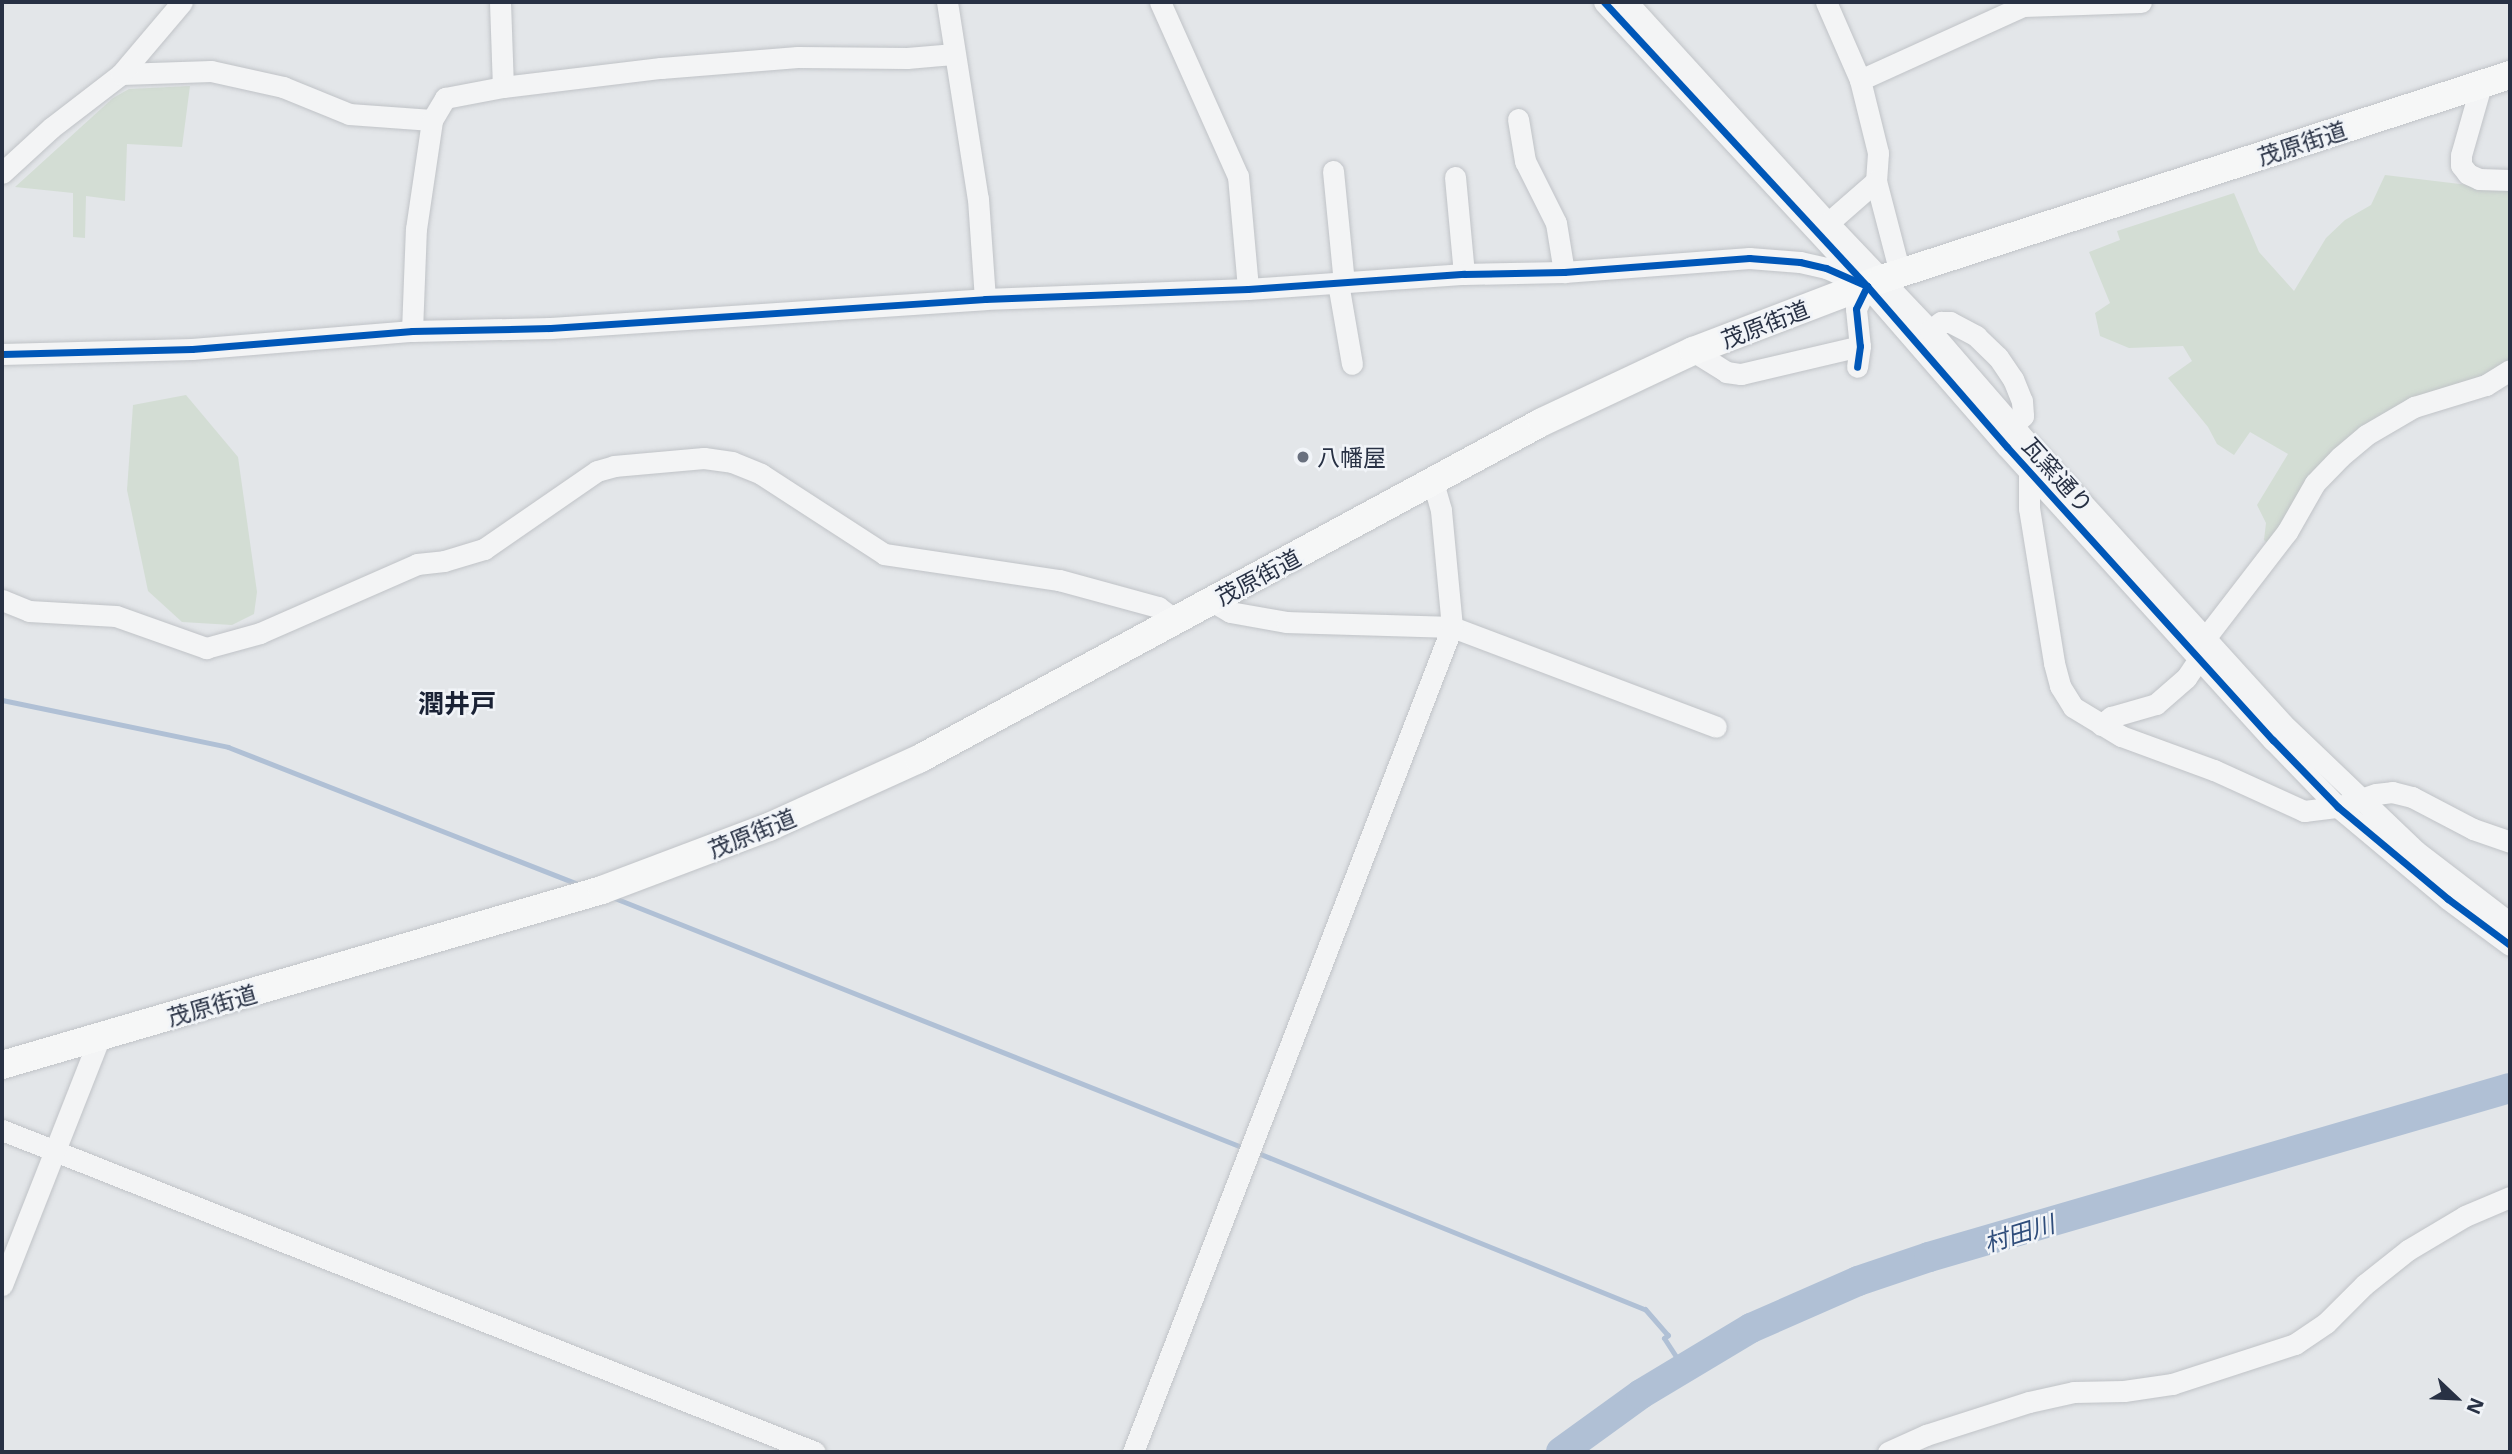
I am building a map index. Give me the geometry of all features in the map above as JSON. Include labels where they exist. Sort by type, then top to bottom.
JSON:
[{"type":"main road","name":"茂原街道","points":[[2,1065],[602,890],[769,827],[919,759],[1542,422],[1693,351],[1883,279],[2510,75]]},
{"type":"street","points":[[2,173],[51,128],[121,74],[182,2]]},
{"type":"street","points":[[500,2],[503,87]]},
{"type":"street","points":[[947,2],[953,54],[978,200],[985,299]]},
{"type":"street","points":[[1160,2],[1238,176],[1248,289]]},
{"type":"street","name":"瓦窯通り","points":[[1604,2],[1883,279],[2029,472],[2198,660],[2338,807],[2437,890],[2510,945]]},
{"type":"street","name":"瓦窯通り","points":[[1627,2],[1828,223],[1930,330],[2012,426],[2276,716],[2359,799],[2416,851],[2510,923]]},
{"type":"street","points":[[1693,351],[1726,373],[1741,374],[1858,356],[1856,309],[1883,279],[1876,181],[1878,153],[1860,80],[1825,2]]},
{"type":"street","points":[[1860,80],[2023,6],[2141,2]]},
{"type":"street","points":[[412,331],[416,229],[432,120],[445,98],[503,87],[661,68],[798,57],[907,58],[953,54]]},
{"type":"street","points":[[121,74],[211,71],[283,86],[349,114],[432,120]]},
{"type":"street","points":[[2480,85],[2461,165],[2468,174],[2479,179],[2510,180]]},
{"type":"street","points":[[1518,119],[1525,161],[1556,223],[1564,272]]},
{"type":"street","points":[[1333,171],[1341,283],[1352,364]]},
{"type":"street","points":[[1455,177],[1464,274]]},
{"type":"street","points":[[1828,223],[1876,181]]},
{"type":"street","points":[[2,354],[192,349],[412,331],[564,328],[985,299],[1248,289],[1464,274],[1564,272],[1749,258],[1800,262],[1883,279]]},
{"type":"street","points":[[1930,330],[1941,322],[1950,322],[1976,336],[1998,357],[2013,379],[2022,401],[2023,416],[2012,426]]},
{"type":"street","points":[[2206,637],[2287,531],[2315,483],[2365,435],[2414,407],[2486,385],[2510,370]]},
{"type":"street","points":[[2,600],[29,611],[116,615],[206,648],[260,633],[417,564],[444,561],[484,549],[597,471],[626,465],[704,458],[732,462],[761,474],[884,554],[1059,580],[1158,607],[1175,620]]},
{"type":"street","points":[[2029,472],[2029,508],[2060,686],[2073,707],[2121,736],[2230,777],[2295,808],[2315,811],[2392,792],[2412,797],[2473,828],[2510,842]]},
{"type":"street","points":[[1133,1452],[1452,627],[1441,510],[1433,482]]},
{"type":"street","points":[[1213,602],[1230,611],[1287,622],[1452,627],[1716,727]]},
{"type":"street","points":[[2101,725],[2119,714],[2156,705],[2186,678],[2198,660]]},
{"type":"street","points":[[2,1285],[100,1036]]},
{"type":"street","points":[[2,1130],[815,1452]]},
{"type":"street","points":[[1888,1452],[1926,1435],[2029,1402],[2074,1392],[2124,1391],[2172,1384],[2295,1344],[2326,1323],[2364,1285],[2408,1250],[2465,1216],[2510,1197]]},
{"type":"shaded area","points":[[190,86],[182,147],[127,144],[125,201],[86,196],[85,238],[73,237],[73,193],[15,187],[113,98],[129,89]]},
{"type":"shaded area","points":[[2385,175],[2468,185],[2510,184],[2510,381],[2425,409],[2358,453],[2322,492],[2296,538],[2281,556],[2264,540],[2266,523],[2257,505],[2288,454],[2250,432],[2234,455],[2217,444],[2208,427],[2168,378],[2192,361],[2183,346],[2129,348],[2100,336],[2095,313],[2110,303],[2089,252],[2120,240],[2117,231],[2234,193],[2259,252],[2294,291],[2326,238],[2345,220],[2371,205]]},
{"type":"shaded area","points":[[186,395],[238,457],[257,592],[254,614],[232,625],[182,622],[148,591],[127,490],[133,405]]},
{"type":"waterway","points":[[2,700],[228,747],[580,885]]},
{"type":"waterway","points":[[612,897],[1244,1148]]},
{"type":"waterway","name":"村田川","points":[[1561,1452],[1641,1394],[1751,1328],[1858,1281],[1929,1257],[2510,1088]]},
{"type":"waterway","points":[[1253,1151],[1645,1309],[1668,1335],[1664,1338],[1683,1367]]},
{"type":"cycle path","points":[[1604,2],[1867,286],[2007,447],[2273,740],[2338,807],[2448,899],[2510,945]]},
{"type":"cycle path","points":[[2,354],[192,349],[412,331],[550,328],[985,299],[1248,289],[1464,274],[1564,272],[1749,258],[1800,262],[1826,268],[1867,286],[1856,309],[1860,346],[1857,367]]},
{"type":"place","name":"八幡屋","points":[[1303,457]]},
{"type":"district","name":"潤井戸","points":[[457,704]]}]
